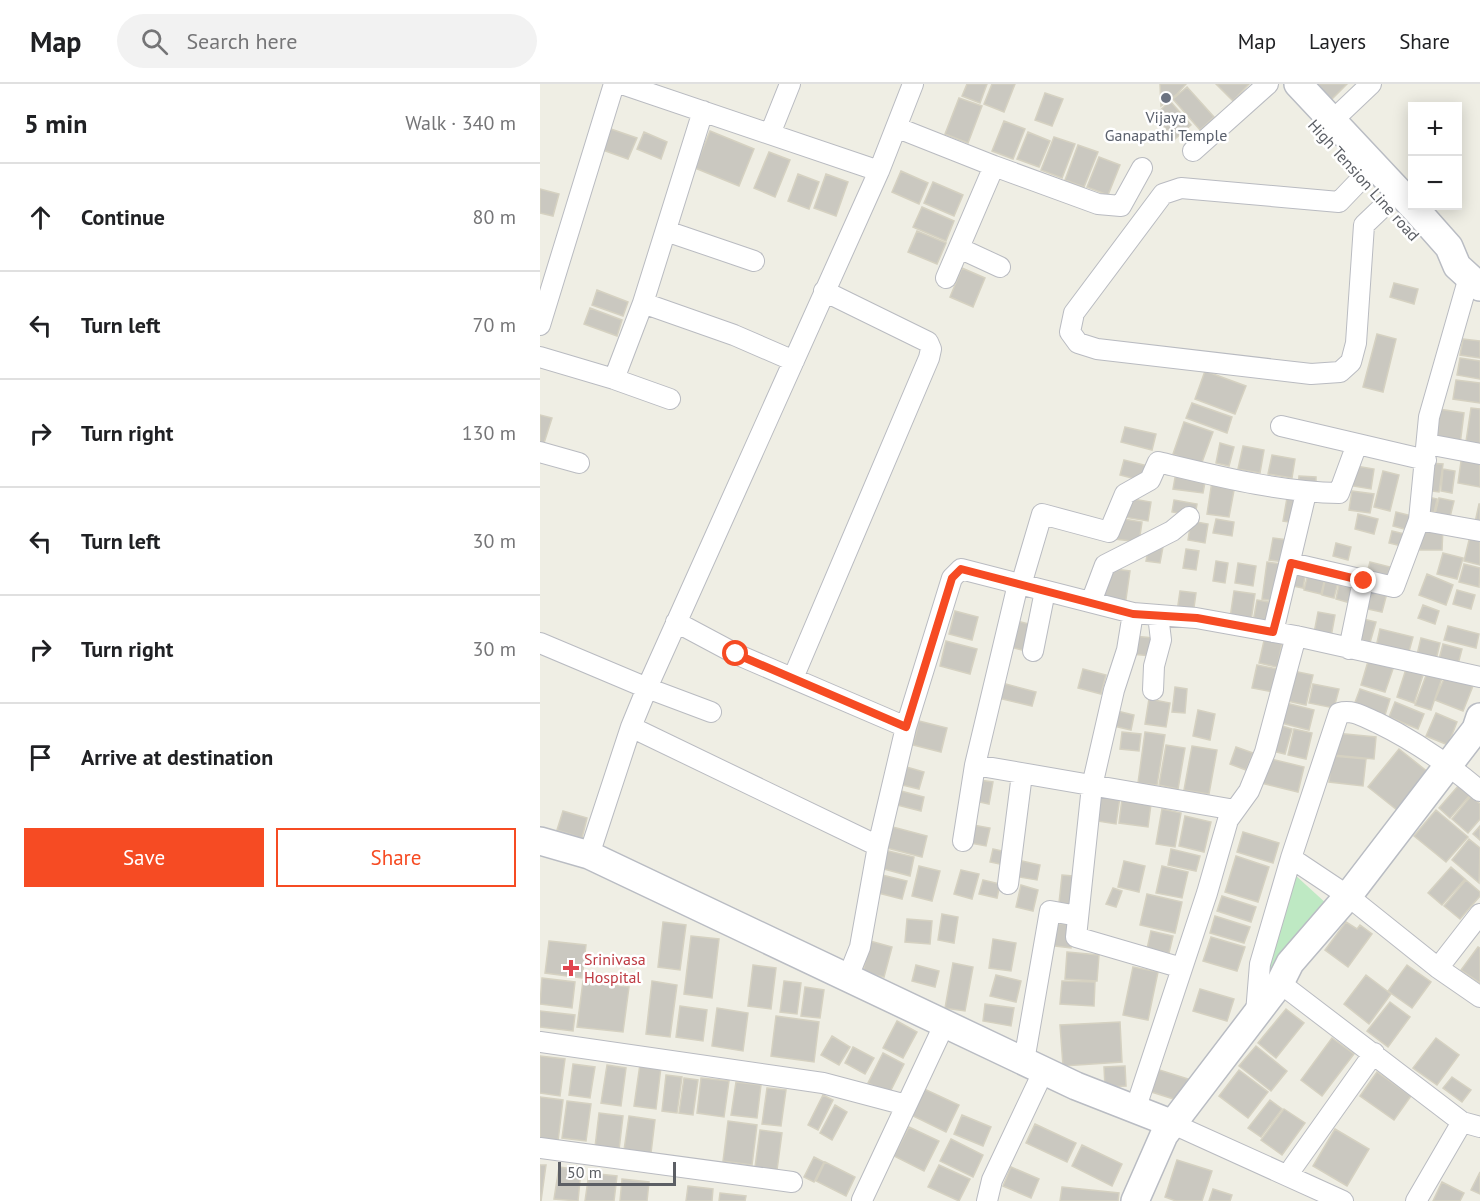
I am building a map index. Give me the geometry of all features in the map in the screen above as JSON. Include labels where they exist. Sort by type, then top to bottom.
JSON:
[{"type":"street","points":[[540,325],[614,84]]},
{"type":"street","points":[[622,84],[679,93],[703,111],[879,171]]},
{"type":"street","points":[[770,134],[790,84]]},
{"type":"street","points":[[589,855],[647,688],[879,171],[913,84]]},
{"type":"street","points":[[1193,151],[1268,84]]},
{"type":"street","name":"High Tension Line road","points":[[1278,84],[1436,260],[1469,277]]},
{"type":"street","name":"High Tension Line road","points":[[1298,84],[1449,247],[1469,277]]},
{"type":"street","points":[[1332,121],[1371,84]]},
{"type":"street","points":[[614,379],[643,303],[703,111]]},
{"type":"street","points":[[897,128],[1098,204],[1121,206],[1142,168]]},
{"type":"street","points":[[946,278],[994,166]]},
{"type":"street","points":[[1339,202],[1362,178]]},
{"type":"street","points":[[1364,225],[1339,202],[1181,188],[1163,194],[1074,314],[1070,332],[1078,343],[1097,349],[1311,374],[1340,372],[1351,362],[1356,343],[1364,225],[1386,204]]},
{"type":"street","points":[[666,231],[754,261]]},
{"type":"street","points":[[959,249],[1000,267]]},
{"type":"street","points":[[1291,563],[1394,587],[1419,520],[1429,417],[1469,277]]},
{"type":"street","points":[[793,678],[931,349],[928,342],[824,291]]},
{"type":"street","points":[[643,303],[734,335],[794,361]]},
{"type":"street","points":[[540,357],[614,379],[670,399]]},
{"type":"street","points":[[1281,426],[1357,444],[1426,452],[1480,454]]},
{"type":"street","points":[[963,841],[975,765],[1019,585],[1042,514],[1109,532],[1125,494],[1150,480],[1158,462],[1306,493],[1339,493],[1357,444]]},
{"type":"street","points":[[540,452],[579,463]]},
{"type":"street","points":[[1273,632],[1306,493]]},
{"type":"street","points":[[1091,602],[1105,565],[1172,531],[1189,517]]},
{"type":"street","points":[[1419,520],[1480,531]]},
{"type":"street","points":[[848,977],[860,946],[878,846],[906,727],[952,578],[961,569],[1133,614],[1197,618],[1296,636],[1480,677]]},
{"type":"street","points":[[1349,649],[1364,581]]},
{"type":"street","points":[[1033,651],[1045,591]]},
{"type":"street","points":[[1133,614],[1127,650],[1113,690],[1092,786],[1076,937],[1182,968]]},
{"type":"street","points":[[1153,690],[1154,666],[1161,640],[1158,615]]},
{"type":"street","points":[[676,622],[736,654],[906,727]]},
{"type":"street","points":[[1135,1110],[1228,820],[1249,791],[1265,752],[1296,636]]},
{"type":"street","points":[[540,643],[711,712]]},
{"type":"street","points":[[1256,1013],[1260,964],[1291,858],[1339,712],[1349,710],[1409,738],[1448,764],[1480,791]]},
{"type":"street","points":[[1135,1201],[1164,1135],[1280,983],[1290,963],[1348,896],[1476,729],[1480,717]]},
{"type":"street","points":[[632,727],[878,846]]},
{"type":"street","points":[[975,765],[1235,810]]},
{"type":"street","points":[[1008,884],[1022,774]]},
{"type":"street","points":[[540,842],[589,855],[1034,1066],[1173,1124],[1343,1201]]},
{"type":"street","points":[[1291,858],[1348,896],[1438,968],[1480,997]]},
{"type":"street","points":[[987,1201],[992,1180],[1034,1066],[1050,911],[1078,916]]},
{"type":"street","points":[[1438,968],[1480,914]]},
{"type":"street","points":[[1280,983],[1471,1124],[1416,1201]]},
{"type":"street","points":[[862,1200],[945,1023]]},
{"type":"street","points":[[540,1042],[823,1083],[906,1105]]},
{"type":"street","points":[[1291,1176],[1293,1167],[1374,1053]]},
{"type":"street","points":[[540,1148],[792,1182]]},
{"type":"green space","points":[[1294,874],[1328,905],[1265,986],[1266,966]]},
{"type":"building","points":[[967,84],[987,84],[980,103],[962,96]]},
{"type":"building","points":[[992,84],[1015,84],[1004,112],[984,104]]},
{"type":"building","name":"Vijaya Ganapathi Temple","points":[[1160,84],[1186,84],[1161,106]]},
{"type":"building","name":"Vijaya Ganapathi Temple","points":[[1216,84],[1249,84],[1233,101]]},
{"type":"building","points":[[1320,84],[1347,84],[1331,100],[1317,87]]},
{"type":"building","points":[[1187,87],[1214,117],[1200,130],[1173,99]]},
{"type":"building","points":[[1045,93],[1063,99],[1052,126],[1035,120]]},
{"type":"building","points":[[959,98],[982,106],[968,143],[945,134]]},
{"type":"building","points":[[1170,101],[1191,125],[1175,139],[1154,116]]},
{"type":"building","points":[[1004,121],[1025,129],[1013,159],[992,151]]},
{"type":"building","points":[[608,128],[637,138],[628,159],[600,149]]},
{"type":"building","points":[[710,131],[754,149],[739,186],[695,168]]},
{"type":"building","points":[[644,132],[667,142],[661,159],[637,149]]},
{"type":"building","points":[[1028,132],[1050,141],[1039,167],[1017,159]]},
{"type":"building","points":[[1054,137],[1075,144],[1062,178],[1041,170]]},
{"type":"building","points":[[1078,145],[1098,152],[1084,187],[1065,180]]},
{"type":"building","points":[[769,152],[790,160],[775,197],[754,188]]},
{"type":"building","points":[[1099,157],[1120,165],[1108,195],[1087,187]]},
{"type":"building","points":[[901,171],[928,183],[919,204],[892,192]]},
{"type":"building","points":[[798,174],[819,182],[809,209],[788,201]]},
{"type":"building","points":[[826,174],[848,182],[836,216],[814,208]]},
{"type":"building","points":[[933,182],[963,195],[954,216],[924,203]]},
{"type":"building","points":[[540,189],[559,194],[553,216],[540,213]]},
{"type":"building","points":[[922,207],[954,221],[946,241],[913,227]]},
{"type":"building","points":[[917,231],[946,243],[937,264],[908,252]]},
{"type":"building","points":[[962,268],[985,278],[973,307],[950,297]]},
{"type":"building","points":[[1394,283],[1418,289],[1414,304],[1390,297]]},
{"type":"building","points":[[597,290],[628,302],[623,316],[592,305]]},
{"type":"building","points":[[590,308],[622,320],[617,336],[584,324]]},
{"type":"building","points":[[1377,334],[1396,339],[1383,392],[1363,387]]},
{"type":"building","points":[[1463,339],[1480,341],[1480,358],[1460,355]]},
{"type":"building","points":[[1460,358],[1480,361],[1480,379],[1457,375]]},
{"type":"building","points":[[1205,371],[1246,386],[1235,414],[1195,399]]},
{"type":"building","points":[[1456,380],[1480,383],[1480,403],[1453,399]]},
{"type":"building","points":[[1192,403],[1232,417],[1227,433],[1186,418]]},
{"type":"building","points":[[1471,408],[1480,409],[1480,450],[1465,448]]},
{"type":"building","points":[[1439,409],[1464,413],[1460,445],[1435,441]]},
{"type":"building","points":[[540,415],[552,418],[544,443],[540,442]]},
{"type":"building","points":[[1184,422],[1213,432],[1201,465],[1173,454]]},
{"type":"building","points":[[1125,427],[1156,434],[1152,450],[1121,442]]},
{"type":"building","points":[[1220,443],[1234,447],[1229,466],[1216,463]]},
{"type":"building","points":[[1243,446],[1264,450],[1260,473],[1238,469]]},
{"type":"building","points":[[1462,454],[1480,457],[1480,487],[1458,483]]},
{"type":"building","points":[[1272,455],[1295,459],[1292,478],[1268,474]]},
{"type":"building","points":[[1124,460],[1148,466],[1144,481],[1120,475]]},
{"type":"building","points":[[1428,463],[1443,464],[1439,492],[1425,490]]},
{"type":"building","points":[[1356,466],[1374,469],[1371,489],[1353,486]]},
{"type":"building","points":[[1443,469],[1455,471],[1452,493],[1441,491]]},
{"type":"building","points":[[1383,471],[1399,475],[1390,511],[1374,507]]},
{"type":"building","points":[[1176,472],[1206,477],[1203,493],[1173,489]]},
{"type":"building","points":[[1299,476],[1316,477],[1316,490],[1298,488]]},
{"type":"building","points":[[1212,481],[1235,485],[1229,517],[1207,514]]},
{"type":"building","points":[[1352,491],[1374,494],[1370,513],[1349,510]]},
{"type":"building","points":[[1288,492],[1301,494],[1296,523],[1283,521]]},
{"type":"building","points":[[1428,497],[1437,499],[1433,518],[1424,516]]},
{"type":"building","points":[[1127,498],[1151,502],[1148,521],[1124,517]]},
{"type":"building","points":[[1439,498],[1454,501],[1449,521],[1434,518]]},
{"type":"building","points":[[1174,500],[1197,504],[1195,516],[1172,512]]},
{"type":"building","points":[[1480,504],[1480,529],[1474,527]]},
{"type":"building","points":[[1396,512],[1412,516],[1408,530],[1393,526]]},
{"type":"building","points":[[1358,514],[1378,519],[1374,534],[1355,529]]},
{"type":"building","points":[[1118,518],[1142,522],[1139,542],[1115,539]]},
{"type":"building","points":[[1216,519],[1234,522],[1232,536],[1213,533]]},
{"type":"building","points":[[1191,521],[1208,524],[1205,543],[1188,540]]},
{"type":"building","points":[[1420,527],[1443,528],[1442,550],[1420,550]]},
{"type":"building","points":[[1392,531],[1409,535],[1406,547],[1389,543]]},
{"type":"building","points":[[1471,532],[1480,534],[1480,565],[1464,561]]},
{"type":"building","points":[[1273,538],[1288,540],[1285,562],[1269,560]]},
{"type":"building","points":[[1336,543],[1351,547],[1348,560],[1333,556]]},
{"type":"building","points":[[1149,545],[1163,547],[1160,563],[1146,561]]},
{"type":"building","points":[[1186,549],[1199,551],[1196,570],[1183,568]]},
{"type":"building","points":[[1443,553],[1463,558],[1457,579],[1437,574]]},
{"type":"building","points":[[1216,561],[1228,563],[1225,583],[1213,581]]},
{"type":"building","points":[[1267,562],[1281,564],[1276,601],[1262,599]]},
{"type":"building","points":[[1370,562],[1390,567],[1387,578],[1367,573]]},
{"type":"building","points":[[1238,563],[1256,566],[1253,586],[1235,583]]},
{"type":"building","points":[[1464,564],[1480,568],[1479,587],[1459,582]]},
{"type":"building","points":[[1106,568],[1130,571],[1125,606],[1101,602]]},
{"type":"building","points":[[1292,568],[1306,571],[1303,588],[1288,585]]},
{"type":"building","points":[[1308,574],[1325,578],[1321,594],[1304,590]]},
{"type":"building","points":[[1427,574],[1453,585],[1446,605],[1419,595]]},
{"type":"building","points":[[1325,580],[1338,582],[1334,598],[1322,595]]},
{"type":"building","points":[[1339,585],[1358,589],[1354,604],[1336,599]]},
{"type":"building","points":[[1368,588],[1387,593],[1382,612],[1363,608]]},
{"type":"building","points":[[1457,590],[1475,595],[1471,609],[1453,604]]},
{"type":"building","points":[[1180,591],[1196,593],[1193,615],[1177,612]]},
{"type":"building","points":[[1234,591],[1255,594],[1251,621],[1230,618]]},
{"type":"building","points":[[1257,600],[1275,603],[1271,625],[1253,622]]},
{"type":"building","points":[[1423,605],[1439,611],[1435,624],[1418,618]]},
{"type":"building","points":[[955,611],[978,617],[972,640],[949,634]]},
{"type":"building","points":[[1318,612],[1335,615],[1331,637],[1314,633]]},
{"type":"building","points":[[1359,618],[1376,622],[1369,646],[1353,642]]},
{"type":"building","points":[[1013,620],[1037,626],[1030,652],[1006,646]]},
{"type":"building","points":[[1448,626],[1479,634],[1476,648],[1444,640]]},
{"type":"building","points":[[1380,629],[1413,637],[1408,655],[1376,647]]},
{"type":"building","points":[[1134,636],[1153,638],[1151,656],[1132,654]]},
{"type":"building","points":[[1265,636],[1283,639],[1277,667],[1259,663]]},
{"type":"building","points":[[1421,638],[1440,643],[1435,664],[1416,659]]},
{"type":"building","points":[[946,641],[977,649],[970,674],[940,666]]},
{"type":"building","points":[[1443,644],[1462,649],[1457,668],[1438,663]]},
{"type":"building","points":[[1369,658],[1394,666],[1385,692],[1361,685]]},
{"type":"building","points":[[1257,665],[1277,669],[1273,692],[1252,688]]},
{"type":"building","points":[[1407,666],[1424,672],[1414,703],[1397,697]]},
{"type":"building","points":[[1083,669],[1106,675],[1101,694],[1078,688]]},
{"type":"building","points":[[1293,671],[1313,675],[1306,705],[1287,701]]},
{"type":"building","points":[[1427,673],[1442,678],[1431,710],[1415,705]]},
{"type":"building","points":[[1446,674],[1473,686],[1463,711],[1435,700]]},
{"type":"building","points":[[1002,683],[1036,692],[1032,706],[998,698]]},
{"type":"building","points":[[1313,684],[1339,689],[1334,708],[1309,703]]},
{"type":"building","points":[[1175,687],[1187,689],[1185,713],[1172,712]]},
{"type":"building","points":[[1360,689],[1390,699],[1385,715],[1354,705]]},
{"type":"building","points":[[1149,699],[1170,703],[1166,727],[1145,724]]},
{"type":"building","points":[[1395,702],[1424,714],[1418,729],[1389,717]]},
{"type":"building","points":[[1286,703],[1314,710],[1309,730],[1281,723]]},
{"type":"building","points":[[1113,710],[1134,715],[1131,730],[1109,725]]},
{"type":"building","points":[[1198,710],[1215,714],[1210,740],[1193,736]]},
{"type":"building","points":[[1436,713],[1457,722],[1448,745],[1426,736]]},
{"type":"building","points":[[919,721],[947,728],[941,752],[913,745]]},
{"type":"building","points":[[1279,725],[1292,729],[1285,754],[1272,751]]},
{"type":"building","points":[[1294,729],[1312,733],[1306,759],[1288,755]]},
{"type":"building","points":[[1122,732],[1141,734],[1139,751],[1120,749]]},
{"type":"building","points":[[1145,732],[1165,735],[1157,785],[1138,783]]},
{"type":"building","points":[[1335,733],[1376,737],[1374,759],[1333,755]]},
{"type":"building","points":[[1166,745],[1185,748],[1178,789],[1159,785]]},
{"type":"building","points":[[1192,746],[1217,750],[1209,794],[1184,790]]},
{"type":"building","points":[[1236,747],[1253,753],[1246,770],[1230,764]]},
{"type":"building","points":[[1399,749],[1428,772],[1397,810],[1368,787]]},
{"type":"building","points":[[1332,756],[1366,759],[1363,786],[1329,782]]},
{"type":"building","points":[[1267,758],[1304,767],[1298,792],[1261,783]]},
{"type":"building","points":[[903,766],[924,772],[919,789],[898,784]]},
{"type":"building","points":[[979,780],[993,782],[989,804],[975,801]]},
{"type":"building","points":[[1459,785],[1470,795],[1450,818],[1439,808]]},
{"type":"building","points":[[901,791],[924,797],[921,811],[897,805]]},
{"type":"building","points":[[1101,794],[1120,797],[1116,824],[1097,821]]},
{"type":"building","points":[[1471,796],[1480,804],[1480,819],[1468,833],[1452,819]]},
{"type":"building","points":[[1122,799],[1151,804],[1148,827],[1119,823]]},
{"type":"building","points":[[1162,809],[1181,813],[1175,847],[1156,844]]},
{"type":"building","points":[[1436,810],[1468,837],[1446,862],[1414,836]]},
{"type":"building","points":[[563,811],[587,818],[582,838],[557,830]]},
{"type":"building","points":[[1185,816],[1211,822],[1204,852],[1179,846]]},
{"type":"building","points":[[973,825],[990,828],[986,846],[970,843]]},
{"type":"building","points":[[889,826],[927,836],[922,857],[883,847]]},
{"type":"building","points":[[1480,826],[1480,840],[1473,834]]},
{"type":"building","points":[[1243,832],[1279,843],[1273,863],[1237,852]]},
{"type":"building","points":[[1469,839],[1480,848],[1479,883],[1452,860]]},
{"type":"building","points":[[993,849],[1007,852],[1005,865],[990,862]]},
{"type":"building","points":[[1171,849],[1200,856],[1196,871],[1168,865]]},
{"type":"building","points":[[884,850],[914,857],[910,876],[880,868]]},
{"type":"building","points":[[1236,856],[1269,867],[1258,902],[1225,892]]},
{"type":"building","points":[[1022,861],[1040,865],[1037,880],[1019,877]]},
{"type":"building","points":[[1124,861],[1145,866],[1139,892],[1118,887]]},
{"type":"building","points":[[919,866],[940,871],[932,901],[912,896]]},
{"type":"building","points":[[1162,866],[1188,872],[1182,898],[1156,893]]},
{"type":"building","points":[[1451,867],[1465,879],[1442,905],[1428,893]]},
{"type":"building","points":[[961,870],[979,874],[972,899],[954,894]]},
{"type":"building","points":[[878,874],[907,881],[902,899],[874,892]]},
{"type":"building","points":[[1062,875],[1073,876],[1070,904],[1059,903]]},
{"type":"building","points":[[983,880],[1000,884],[997,898],[979,894]]},
{"type":"building","points":[[1466,880],[1480,892],[1480,896],[1460,919],[1444,906]]},
{"type":"building","points":[[1021,885],[1038,890],[1033,911],[1016,907]]},
{"type":"building","points":[[1113,888],[1122,891],[1116,907],[1106,904]]},
{"type":"building","points":[[1147,894],[1182,902],[1175,933],[1140,925]]},
{"type":"building","points":[[1222,896],[1256,907],[1251,922],[1217,911]]},
{"type":"building","points":[[942,914],[958,917],[954,943],[938,940]]},
{"type":"building","points":[[1215,916],[1250,927],[1244,943],[1210,933]]},
{"type":"building","points":[[907,919],[932,921],[930,944],[905,942]]},
{"type":"building","points":[[663,922],[686,925],[680,970],[658,967]]},
{"type":"building","points":[[1346,922],[1357,929],[1360,925],[1372,934],[1348,967],[1325,950]]},
{"type":"building","points":[[1049,923],[1074,925],[1071,948],[1047,945]]},
{"type":"building","points":[[1151,931],[1173,936],[1169,953],[1147,949]]},
{"type":"building","points":[[691,936],[719,939],[712,998],[684,994]]},
{"type":"building","points":[[1211,937],[1245,947],[1237,971],[1203,961]]},
{"type":"building","points":[[993,939],[1016,943],[1011,971],[989,968]]},
{"type":"building","points":[[549,941],[586,945],[582,978],[545,973]]},
{"type":"building","points":[[870,941],[892,947],[884,977],[863,972]]},
{"type":"building","points":[[1478,947],[1480,948],[1480,983],[1461,970]]},
{"type":"building","points":[[1067,952],[1099,955],[1097,981],[1065,979]]},
{"type":"building","points":[[953,963],[973,967],[965,1011],[945,1008]]},
{"type":"building","points":[[753,965],[776,968],[771,1009],[748,1006]]},
{"type":"building","points":[[916,965],[939,971],[935,987],[912,981]]},
{"type":"building","points":[[1407,965],[1431,982],[1412,1008],[1388,991]]},
{"type":"building","points":[[1133,967],[1158,972],[1148,1020],[1123,1015]]},
{"type":"building","points":[[996,975],[1021,981],[1016,1002],[990,996]]},
{"type":"building","points":[[1366,975],[1391,994],[1369,1024],[1344,1004]]},
{"type":"building","points":[[542,978],[575,982],[572,1008],[540,1004]]},
{"type":"building","points":[[583,981],[629,987],[623,1032],[577,1027]]},
{"type":"building","points":[[652,981],[677,985],[670,1037],[646,1034]]},
{"type":"building","points":[[784,981],[801,983],[797,1014],[780,1012]]},
{"type":"building","points":[[1062,981],[1095,982],[1094,1006],[1060,1004]]},
{"type":"building","points":[[805,987],[824,990],[820,1018],[801,1016]]},
{"type":"building","points":[[1200,989],[1234,999],[1227,1021],[1193,1011]]},
{"type":"building","points":[[1390,1002],[1410,1017],[1388,1047],[1367,1031]]},
{"type":"building","points":[[985,1004],[1014,1008],[1011,1026],[983,1021]]},
{"type":"building","points":[[680,1006],[707,1010],[703,1041],[676,1037]]},
{"type":"building","points":[[717,1008],[748,1013],[743,1051],[712,1046]]},
{"type":"building","points":[[1286,1009],[1304,1023],[1276,1058],[1258,1043]]},
{"type":"building","points":[[540,1011],[575,1015],[573,1031],[540,1027]]},
{"type":"building","points":[[776,1016],[819,1022],[814,1062],[771,1056]]},
{"type":"building","points":[[897,1021],[917,1032],[903,1058],[883,1048]]},
{"type":"building","points":[[1120,1022],[1122,1062],[1063,1066],[1060,1025]]},
{"type":"building","points":[[832,1036],[850,1047],[839,1065],[821,1055]]},
{"type":"building","points":[[1332,1038],[1354,1054],[1322,1096],[1301,1080]]},
{"type":"building","points":[[1436,1038],[1459,1055],[1437,1085],[1413,1068]]},
{"type":"building","points":[[1256,1046],[1287,1071],[1271,1091],[1239,1066]]},
{"type":"building","points":[[853,1047],[874,1058],[865,1074],[845,1063]]},
{"type":"building","points":[[883,1053],[904,1064],[889,1094],[868,1083]]},
{"type":"building","points":[[540,1056],[565,1059],[560,1096],[540,1093]]},
{"type":"building","points":[[573,1064],[595,1067],[590,1098],[569,1095]]},
{"type":"building","points":[[640,1064],[661,1067],[656,1109],[634,1106]]},
{"type":"building","points":[[607,1065],[626,1068],[621,1106],[601,1103]]},
{"type":"building","points":[[1125,1066],[1126,1086],[1105,1087],[1104,1067]]},
{"type":"building","points":[[1153,1068],[1188,1079],[1180,1101],[1145,1090]]},
{"type":"building","points":[[1239,1070],[1268,1092],[1248,1118],[1219,1096]]},
{"type":"building","points":[[1377,1072],[1411,1096],[1394,1120],[1360,1096]]},
{"type":"building","points":[[666,1075],[682,1077],[677,1113],[662,1111]]},
{"type":"building","points":[[1452,1077],[1471,1090],[1462,1102],[1443,1088]]},
{"type":"building","points":[[684,1078],[698,1080],[693,1115],[679,1113]]},
{"type":"building","points":[[701,1078],[729,1081],[724,1117],[697,1113]]},
{"type":"building","points":[[736,1082],[761,1085],[757,1118],[731,1115]]},
{"type":"building","points":[[767,1088],[786,1090],[781,1126],[762,1124]]},
{"type":"building","points":[[922,1088],[959,1105],[946,1132],[909,1114]]},
{"type":"building","points":[[823,1095],[833,1100],[818,1130],[808,1125]]},
{"type":"building","points":[[540,1097],[563,1100],[558,1141],[540,1139]]},
{"type":"building","points":[[1270,1100],[1282,1109],[1261,1137],[1248,1128]]},
{"type":"building","points":[[567,1101],[591,1104],[586,1141],[562,1138]]},
{"type":"building","points":[[835,1105],[847,1112],[832,1140],[820,1133]]},
{"type":"building","points":[[1284,1109],[1305,1123],[1282,1155],[1261,1140]]},
{"type":"building","points":[[599,1113],[623,1116],[619,1150],[595,1147]]},
{"type":"building","points":[[962,1115],[991,1127],[983,1146],[954,1134]]},
{"type":"building","points":[[629,1116],[655,1120],[651,1153],[624,1150]]},
{"type":"building","points":[[728,1121],[757,1125],[752,1165],[723,1161]]},
{"type":"building","points":[[1035,1124],[1076,1143],[1067,1162],[1026,1143]]},
{"type":"building","points":[[909,1127],[939,1141],[924,1171],[894,1156]]},
{"type":"building","points":[[1335,1129],[1369,1149],[1347,1186],[1313,1166]]},
{"type":"building","points":[[760,1130],[782,1133],[777,1170],[755,1167]]},
{"type":"building","points":[[951,1139],[983,1155],[973,1177],[940,1161]]},
{"type":"building","points":[[1082,1145],[1122,1164],[1112,1186],[1072,1166]]},
{"type":"building","points":[[814,1157],[824,1162],[814,1182],[804,1177]]},
{"type":"building","points":[[1177,1160],[1212,1171],[1202,1201],[1176,1201],[1165,1197]]},
{"type":"building","points":[[825,1162],[855,1177],[846,1196],[816,1181]]},
{"type":"building","points":[[540,1165],[546,1165],[541,1201],[540,1201]]},
{"type":"building","points":[[939,1165],[970,1179],[959,1201],[928,1187]]},
{"type":"building","points":[[559,1167],[581,1170],[578,1201],[554,1199]]},
{"type":"building","points":[[1011,1167],[1039,1179],[1031,1198],[1003,1186]]},
{"type":"building","points":[[1480,1172],[1480,1194],[1471,1190]]},
{"type":"building","points":[[589,1173],[617,1176],[614,1201],[585,1201]]},
{"type":"building","points":[[622,1179],[649,1182],[647,1201],[620,1201]]},
{"type":"building","points":[[1442,1182],[1464,1193],[1460,1201],[1433,1201]]},
{"type":"building","points":[[688,1186],[713,1189],[712,1201],[686,1201]]},
{"type":"building","points":[[1062,1187],[1119,1193],[1118,1201],[1060,1201]]},
{"type":"building","points":[[1213,1189],[1232,1195],[1230,1201],[1209,1201]]},
{"type":"building","points":[[720,1193],[746,1196],[745,1201],[719,1201]]},
{"type":"place","name":"Vijaya Ganapathi Temple","points":[[1166,98]]},
{"type":"place","name":"Srinivasa Hospital","points":[[571,968]]},
{"type":"route","points":[[736,654],[906,727],[952,578],[961,569],[1133,614],[1197,618],[1273,632],[1291,563],[1364,581]]}]
